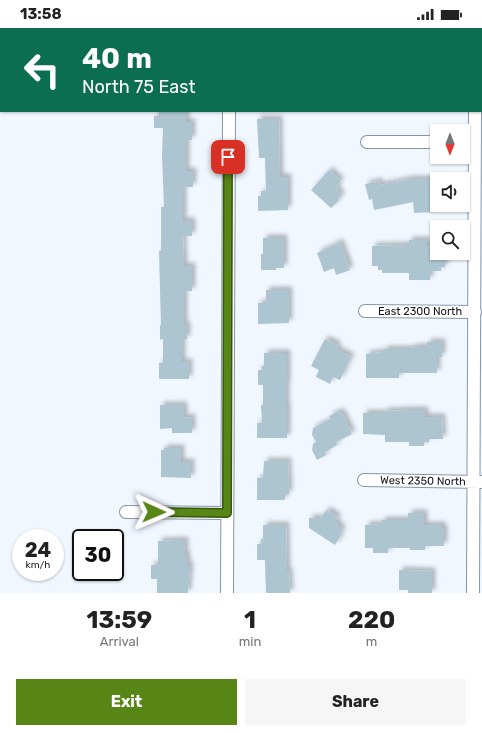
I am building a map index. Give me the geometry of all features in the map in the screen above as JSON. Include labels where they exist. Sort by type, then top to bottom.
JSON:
[{"type":"street","points":[[227,593],[229,112]]},
{"type":"street","points":[[473,593],[478,482],[475,312],[475,112]]},
{"type":"street","points":[[367,142],[430,142]]},
{"type":"street","points":[[470,142],[475,142]]},
{"type":"street","name":"East 2300 North","points":[[365,311],[475,312]]},
{"type":"street","name":"West 2350 North","points":[[364,480],[478,482]]},
{"type":"street","points":[[126,512],[227,513]]},
{"type":"building","points":[[159,112],[186,112],[186,122],[192,122],[192,140],[186,140],[186,171],[193,171],[193,187],[183,187],[183,221],[192,221],[192,236],[183,236],[184,266],[192,266],[192,291],[184,291],[184,325],[187,325],[187,339],[182,339],[182,362],[189,362],[189,379],[159,379],[159,363],[163,363],[163,339],[160,340],[159,251],[161,251],[161,207],[164,207],[162,155],[163,128],[154,128],[154,116],[159,116]]},
{"type":"building","points":[[257,119],[279,119],[280,177],[288,177],[288,210],[258,211],[258,196],[261,196],[261,191],[266,191],[265,158],[259,158]]},
{"type":"building","points":[[329,170],[341,181],[336,186],[339,188],[336,190],[342,195],[331,208],[311,190]]},
{"type":"building","points":[[411,179],[430,179],[430,212],[437,212],[414,213],[413,202],[374,210],[372,199],[369,200],[365,184],[379,181],[380,185]]},
{"type":"building","points":[[263,238],[284,238],[284,268],[276,268],[276,270],[261,270]]},
{"type":"building","points":[[409,240],[427,240],[427,246],[430,246],[430,260],[445,260],[445,267],[441,267],[441,271],[430,271],[430,280],[409,280],[409,273],[382,273],[382,270],[378,270],[378,266],[372,266],[372,246],[409,245]]},
{"type":"building","points":[[340,242],[350,270],[336,275],[334,268],[324,272],[317,253]]},
{"type":"building","points":[[266,290],[289,290],[289,323],[258,324],[258,303],[266,303]]},
{"type":"building","points":[[325,339],[338,345],[336,349],[351,357],[340,380],[333,377],[330,384],[316,377],[319,370],[311,366]]},
{"type":"building","points":[[427,342],[442,342],[442,357],[437,357],[437,373],[399,373],[399,378],[366,378],[366,354],[384,352],[384,349],[411,349],[416,347],[427,347]]},
{"type":"building","points":[[264,353],[287,353],[287,438],[257,438],[257,423],[262,423],[261,405],[263,405],[263,385],[258,385],[258,370],[262,370],[262,366],[264,366]]},
{"type":"building","points":[[160,405],[184,405],[184,418],[192,417],[192,433],[172,433],[172,428],[160,429]]},
{"type":"building","points":[[425,410],[425,417],[442,417],[443,439],[429,439],[429,442],[424,442],[424,446],[409,446],[409,442],[385,442],[385,435],[363,434],[363,413],[385,413],[385,411]]},
{"type":"building","points":[[339,411],[341,414],[342,413],[352,434],[336,442],[337,445],[325,452],[326,455],[317,460],[312,450],[313,444],[316,442],[312,435],[313,428],[331,419],[329,416]]},
{"type":"building","points":[[164,448],[181,448],[181,462],[191,462],[191,478],[161,477],[161,450],[164,450]]},
{"type":"building","points":[[264,461],[288,461],[289,494],[285,494],[285,500],[257,500],[257,478],[263,478]]},
{"type":"building","points":[[327,510],[338,517],[335,521],[338,523],[337,525],[343,529],[339,534],[341,535],[335,545],[309,528],[309,518],[320,518]]},
{"type":"building","points":[[408,513],[424,513],[424,525],[442,525],[442,528],[444,528],[444,546],[425,546],[425,550],[388,548],[388,553],[373,553],[373,548],[365,548],[365,525],[382,524],[382,520],[408,520]]},
{"type":"building","points":[[263,525],[286,525],[287,571],[289,571],[290,593],[266,593],[265,560],[257,560],[257,544],[261,544],[261,539],[263,539]]},
{"type":"building","points":[[185,540],[187,565],[190,565],[188,593],[157,593],[157,579],[151,579],[151,565],[158,565],[158,541]]},
{"type":"building","points":[[399,570],[432,571],[432,593],[408,593],[408,590],[399,590]]},
{"type":"route","points":[[154,512],[227,513],[228,157]]}]
